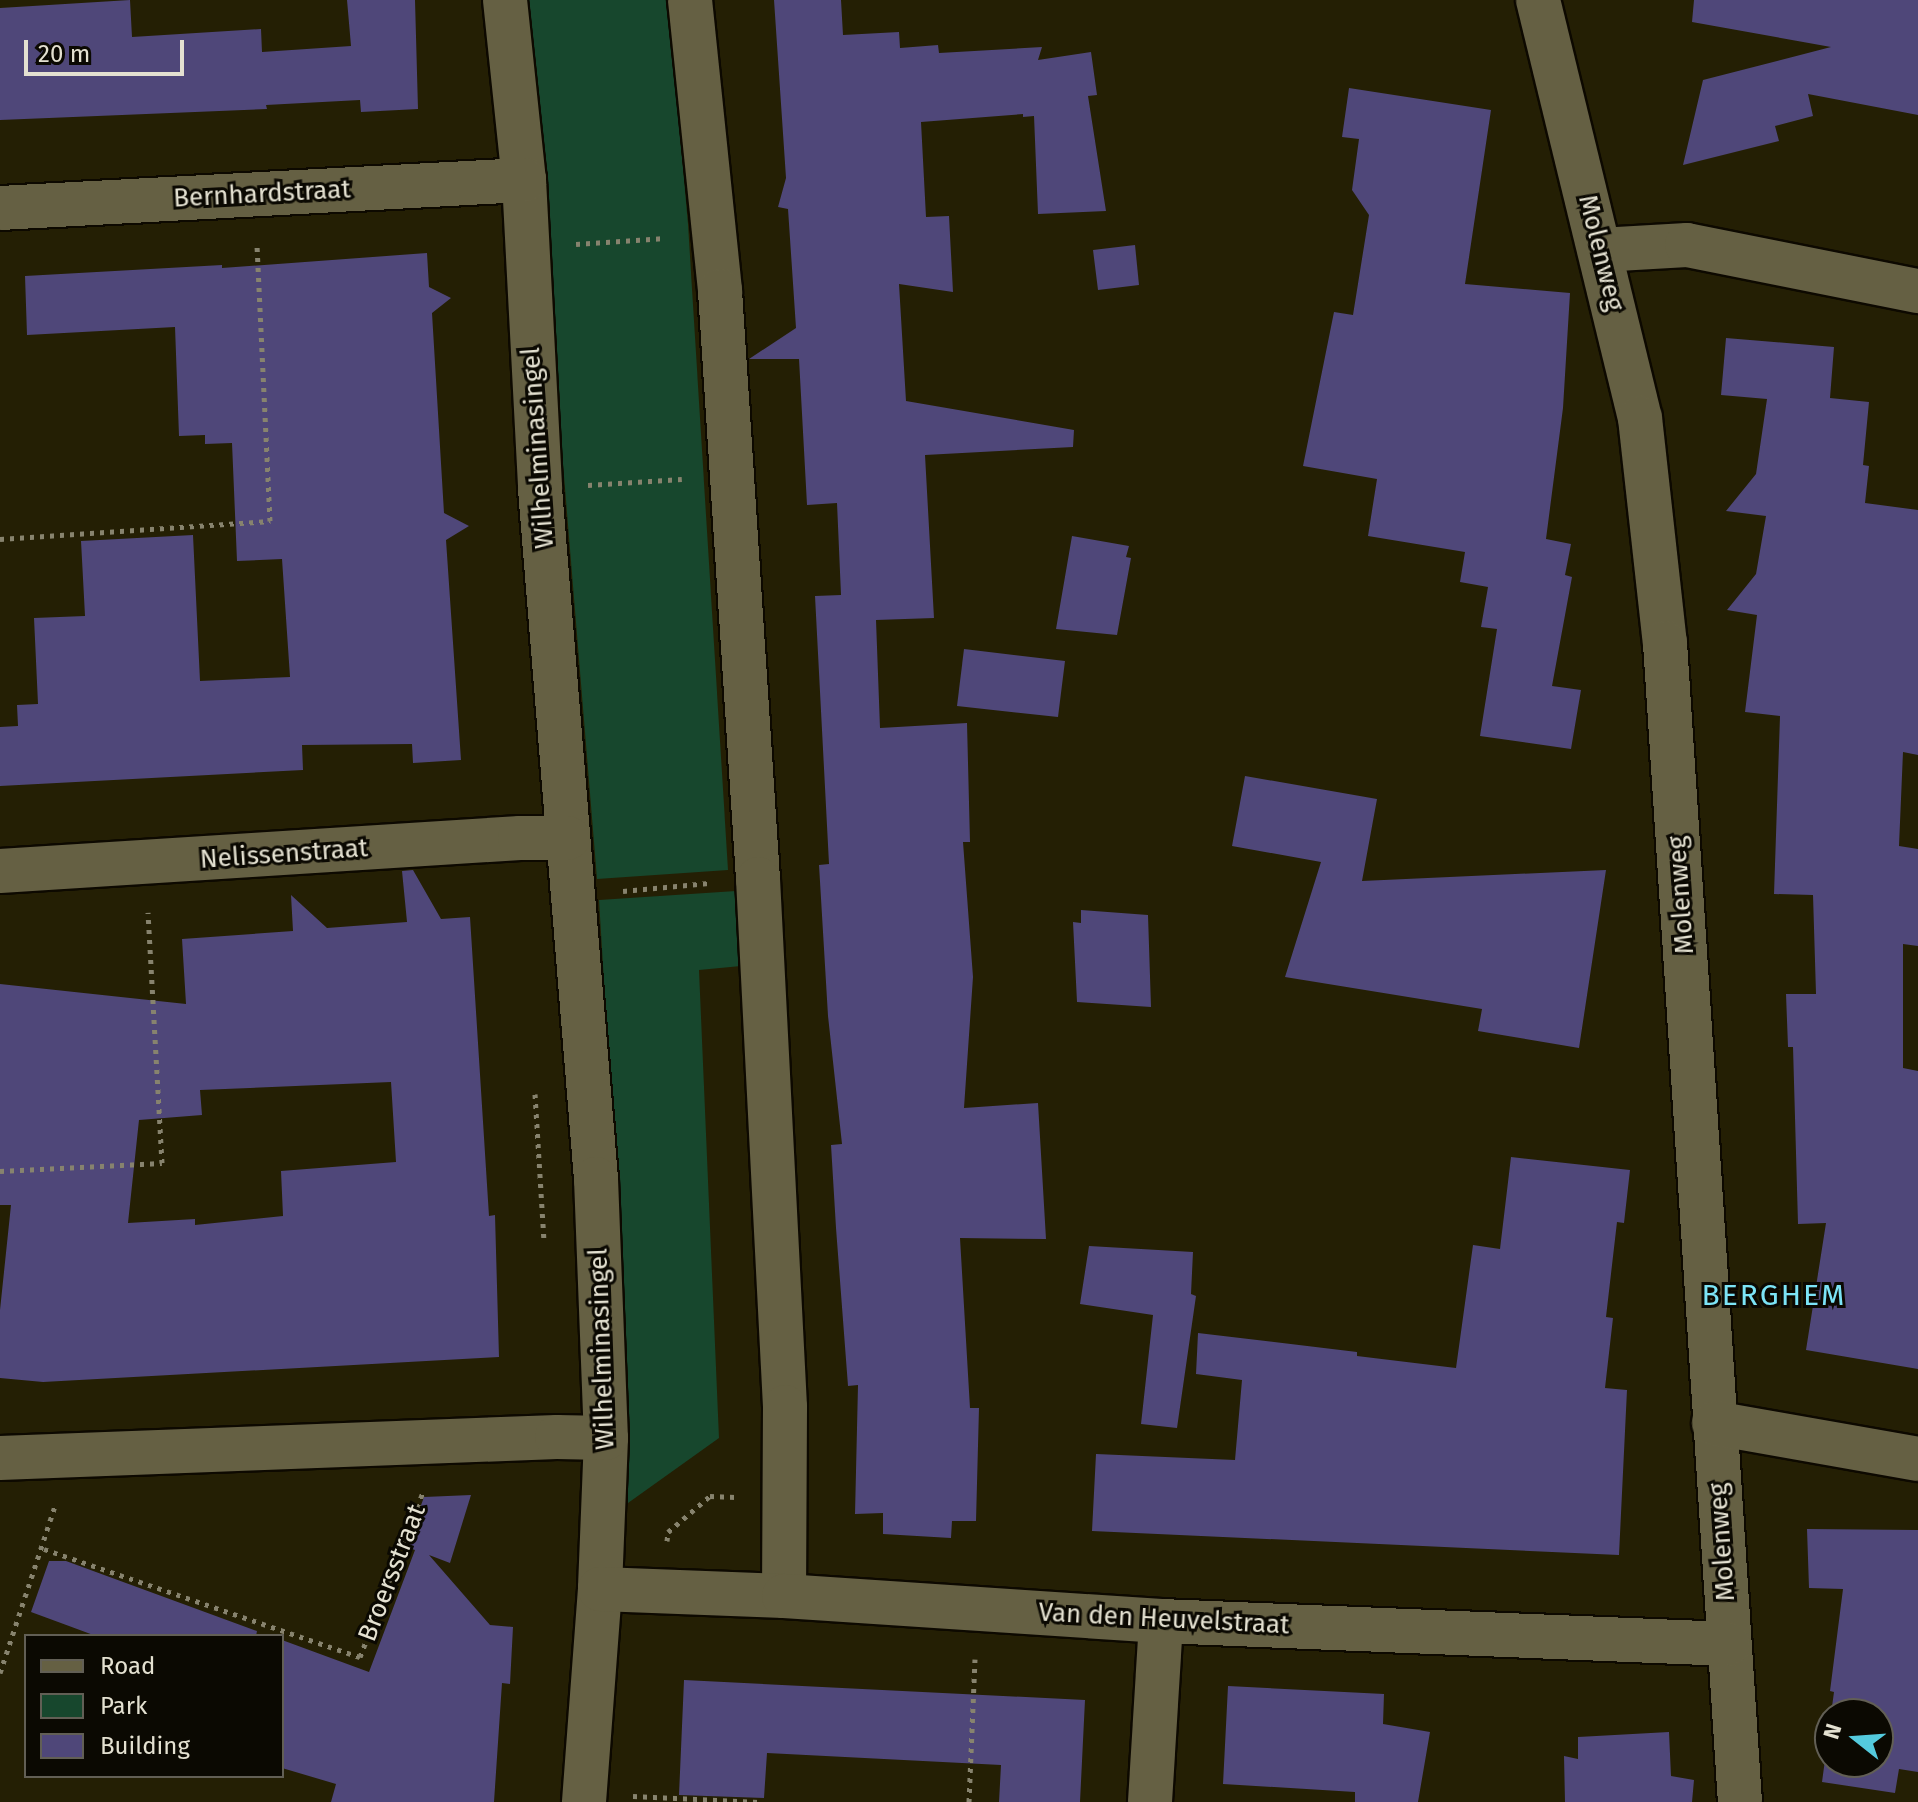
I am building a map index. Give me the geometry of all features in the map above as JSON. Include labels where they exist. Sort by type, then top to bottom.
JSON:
[{"type":"street","name":"Wilhelminasingel","points":[[505,0],[524,180],[525,247],[540,489],[596,1179],[606,1438],[600,1589],[584,1798]]},
{"type":"street","points":[[690,0],[715,235],[758,879],[785,1407],[784,1596]]},
{"type":"street","name":"Molenweg","points":[[1538,0],[1640,418],[1665,643],[1740,1802]]},
{"type":"street","name":"Bernhardstraat","points":[[0,208],[524,180]]},
{"type":"street","points":[[1600,250],[1687,245],[1918,291]]},
{"type":"street","name":"Nelissenstraat","points":[[0,871],[520,838],[568,838]]},
{"type":"street","points":[[1714,1423],[1918,1459]]},
{"type":"street","points":[[0,1458],[606,1438]]},
{"type":"street","name":"Van den Heuvelstraat","points":[[600,1589],[784,1596],[1161,1621],[1728,1644]]},
{"type":"street","points":[[1150,1802],[1161,1621]]},
{"type":"path","points":[[0,539],[270,521],[254,195]]},
{"type":"path","points":[[525,247],[715,235]]},
{"type":"path","points":[[540,489],[732,476]]},
{"type":"path","points":[[0,1171],[162,1163],[145,863]]},
{"type":"path","points":[[574,896],[758,879]]},
{"type":"path","points":[[534,1088],[545,1247]]},
{"type":"path","name":"Broersstraat","points":[[44,1549],[360,1657],[424,1487],[424,1442]]},
{"type":"path","points":[[0,1673],[3,1655],[54,1517],[62,1455]]},
{"type":"path","points":[[969,1802],[978,1609]]},
{"type":"path","points":[[584,1798],[759,1802]]},
{"type":"green space","points":[[525,0],[668,0],[688,224],[728,870],[597,879]]},
{"type":"green space","points":[[736,891],[741,966],[699,970],[719,1438],[628,1503],[620,1243],[599,900]]},
{"type":"building","points":[[130,0],[132,37],[261,29],[262,52],[351,46],[347,0],[415,0],[418,109],[361,112],[360,100],[266,105],[267,109],[0,120],[0,8]]},
{"type":"building","points":[[774,0],[841,0],[843,35],[899,32],[900,48],[938,45],[939,53],[1042,47],[1038,60],[1091,52],[1097,95],[1088,96],[1106,211],[1038,214],[1034,116],[1023,117],[1023,114],[921,122],[926,217],[949,216],[953,292],[899,284],[906,401],[1074,430],[1073,447],[925,455],[934,618],[876,620],[880,728],[967,723],[970,842],[963,842],[973,977],[964,1108],[1038,1103],[1046,1239],[960,1238],[970,1408],[979,1408],[976,1521],[952,1521],[951,1538],[883,1534],[883,1513],[855,1514],[858,1385],[848,1386],[836,1228],[831,1145],[842,1144],[828,1016],[819,865],[829,864],[815,596],[841,595],[837,503],[807,505],[799,359],[749,359],[796,328],[788,209],[778,207],[786,178]]},
{"type":"building","points":[[1694,0],[1918,0],[1918,115],[1808,94],[1813,116],[1775,126],[1779,141],[1683,165],[1703,80],[1831,47],[1692,22]]},
{"type":"building","points":[[1349,88],[1491,110],[1465,284],[1570,293],[1563,408],[1546,539],[1571,544],[1565,575],[1572,577],[1552,686],[1581,690],[1571,749],[1480,736],[1497,629],[1481,627],[1488,587],[1460,582],[1465,552],[1368,536],[1377,479],[1303,466],[1334,312],[1353,315],[1369,215],[1352,190],[1359,139],[1342,137]]},
{"type":"building","points":[[1135,245],[1139,285],[1098,290],[1093,250]]},
{"type":"building","points":[[427,253],[429,287],[451,298],[432,313],[444,513],[469,526],[446,540],[461,760],[413,763],[412,744],[302,745],[303,770],[0,786],[0,727],[18,726],[17,705],[38,704],[34,618],[85,616],[81,541],[193,535],[200,681],[290,677],[282,559],[237,561],[232,443],[205,444],[205,435],[179,436],[175,327],[27,335],[25,276],[222,265],[222,268]]},
{"type":"building","points":[[1726,338],[1834,347],[1830,398],[1869,402],[1863,465],[1869,466],[1865,503],[1918,510],[1918,755],[1903,752],[1899,846],[1918,849],[1918,946],[1903,944],[1903,1068],[1918,1071],[1918,1369],[1806,1350],[1826,1223],[1798,1224],[1793,1047],[1788,1047],[1786,994],[1816,994],[1813,895],[1774,894],[1780,716],[1745,712],[1757,615],[1727,610],[1756,574],[1766,516],[1726,511],[1756,474],[1767,399],[1721,395]]},
{"type":"building","points":[[1072,536],[1129,546],[1126,557],[1131,558],[1117,635],[1056,629]]},
{"type":"building","points":[[964,649],[1065,661],[1058,717],[957,706]]},
{"type":"building","points":[[1245,776],[1377,799],[1362,881],[1606,870],[1579,1048],[1478,1031],[1482,1009],[1285,977],[1321,862],[1232,846]]},
{"type":"building","points":[[413,870],[441,919],[470,917],[489,1216],[495,1215],[499,1357],[43,1382],[0,1378],[0,1310],[11,1205],[0,1205],[0,984],[186,1004],[182,939],[293,931],[291,895],[327,928],[407,922],[402,871]],"holes":[[[391,1082],[396,1162],[281,1171],[283,1216],[195,1225],[195,1219],[128,1223],[139,1120],[202,1115],[200,1090]]]},
{"type":"building","points":[[1081,910],[1148,915],[1151,1007],[1077,1002],[1073,922],[1081,923]]},
{"type":"building","points":[[1511,1157],[1630,1170],[1624,1223],[1617,1222],[1606,1317],[1613,1318],[1605,1388],[1627,1390],[1619,1555],[1092,1531],[1096,1454],[1235,1460],[1242,1380],[1196,1374],[1198,1333],[1357,1352],[1357,1356],[1456,1368],[1473,1245],[1500,1249]]},
{"type":"building","points":[[1089,1246],[1193,1252],[1191,1294],[1196,1296],[1177,1428],[1141,1424],[1153,1315],[1080,1304]]},
{"type":"building","points":[[471,1495],[450,1563],[429,1555],[490,1625],[513,1627],[510,1684],[502,1683],[494,1802],[331,1802],[336,1784],[284,1769],[284,1641],[369,1672],[415,1550],[406,1547],[424,1497]]},
{"type":"building","points":[[1807,1529],[1918,1530],[1918,1772],[1899,1769],[1895,1793],[1822,1782],[1823,1778],[1894,1778],[1894,1698],[1833,1698],[1834,1692],[1830,1691],[1843,1589],[1809,1588]]},
{"type":"building","points":[[49,1561],[66,1561],[257,1631],[256,1634],[91,1634],[31,1612]]},
{"type":"building","points":[[684,1680],[1085,1700],[1080,1802],[999,1802],[1001,1765],[767,1753],[764,1798],[679,1795]]},
{"type":"building","points":[[1228,1686],[1384,1694],[1383,1724],[1430,1732],[1418,1802],[1355,1802],[1355,1792],[1223,1784]]},
{"type":"building","points":[[1669,1732],[1671,1776],[1694,1780],[1692,1802],[1565,1802],[1564,1756],[1578,1759],[1578,1737]]},
{"type":"district","name":"BERGHEM","points":[[1774,1295]]}]
